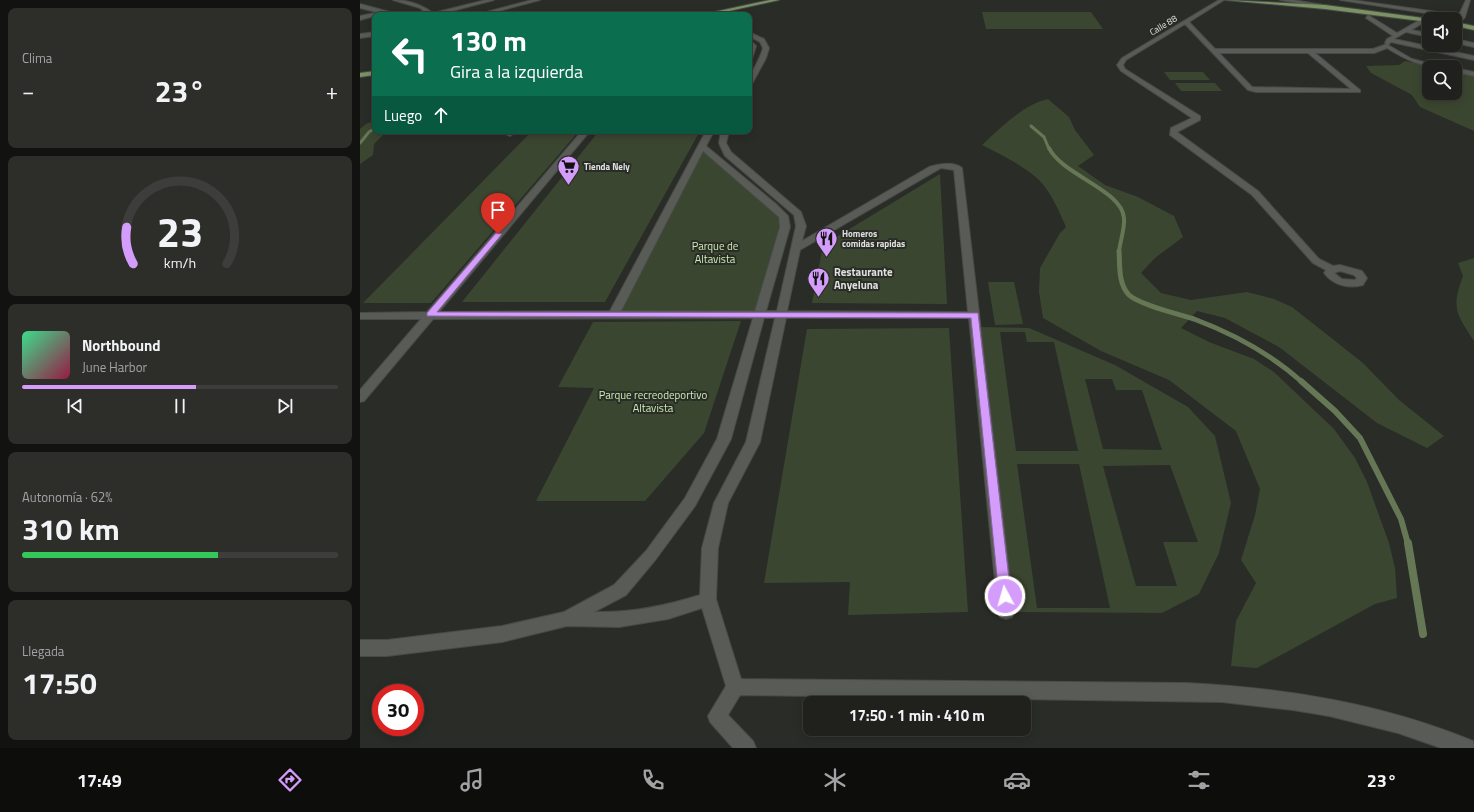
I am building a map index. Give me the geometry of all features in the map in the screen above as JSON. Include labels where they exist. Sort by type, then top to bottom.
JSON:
[{"type":"main road","points":[[718,12],[776,0]]},
{"type":"main road","points":[[1227,0],[1325,7],[1421,19]]},
{"type":"main road","points":[[1462,25],[1474,28]]},
{"type":"main road","points":[[360,75],[372,73]]},
{"type":"street","points":[[395,0],[428,12]]},
{"type":"street","points":[[426,10],[466,0]]},
{"type":"street","points":[[444,12],[492,0]]},
{"type":"street","points":[[489,12],[533,0]]},
{"type":"street","name":"Calle 88","points":[[1222,0],[1124,59],[1120,65],[1123,70],[1197,118],[1174,130],[1173,133],[1255,193],[1316,261],[1332,269]]},
{"type":"street","points":[[1282,0],[1325,7],[1334,0]]},
{"type":"street","points":[[1342,0],[1427,12]]},
{"type":"street","points":[[1462,17],[1466,0]]},
{"type":"street","points":[[360,6],[384,12]]},
{"type":"street","points":[[1456,8],[1464,9]]},
{"type":"street","points":[[360,18],[372,16]]},
{"type":"street","points":[[1368,17],[1397,36]]},
{"type":"street","points":[[1215,51],[1374,51],[1421,22],[1421,19]]},
{"type":"street","points":[[1186,22],[1253,90],[1358,91],[1309,51]]},
{"type":"street","points":[[1407,31],[1422,34]]},
{"type":"street","points":[[360,36],[372,34]]},
{"type":"street","points":[[752,35],[765,44],[766,51],[752,78]]},
{"type":"street","points":[[1462,42],[1474,45]]},
{"type":"street","points":[[1388,43],[1474,58]]},
{"type":"street","points":[[1388,43],[1410,60],[1422,63]]},
{"type":"street","points":[[1462,71],[1474,74]]},
{"type":"street","points":[[360,398],[583,134]]},
{"type":"street","points":[[614,314],[708,134]]},
{"type":"street","points":[[724,134],[722,145],[728,154],[798,214],[802,226],[753,442],[721,503],[710,548],[708,599],[735,687],[717,716],[746,748]]},
{"type":"street","points":[[567,619],[620,590],[651,555],[690,502],[724,439],[760,314],[784,227],[783,216],[702,146]]},
{"type":"street","points":[[798,248],[932,169],[940,166],[958,168],[1006,612]]},
{"type":"street","points":[[360,316],[782,314],[975,321]]},
{"type":"street","points":[[360,648],[387,648],[502,634],[567,619],[619,620],[668,612],[708,599]]},
{"type":"street","points":[[735,687],[1186,692],[1252,695],[1329,706],[1369,716],[1466,748]]},
{"type":"green space","points":[[982,12],[1091,12],[1103,29],[986,29]]},
{"type":"green space","points":[[1405,61],[1422,65],[1422,100],[1462,100],[1462,73],[1474,76],[1474,131],[1420,107],[1412,95],[1371,73],[1366,66],[1399,65]]},
{"type":"green space","points":[[1164,72],[1203,72],[1210,80],[1170,80]]},
{"type":"green space","points":[[1175,83],[1215,83],[1222,91],[1181,91]]},
{"type":"green space","points":[[1048,99],[1069,117],[1075,130],[1094,155],[1078,166],[1105,185],[1138,197],[1174,216],[1183,237],[1155,258],[1141,273],[1161,293],[1191,300],[1247,292],[1274,299],[1292,307],[1363,363],[1399,400],[1444,436],[1427,448],[1377,423],[1279,347],[1225,318],[1197,311],[1181,328],[1209,342],[1254,359],[1274,372],[1334,429],[1355,458],[1367,482],[1389,543],[1395,568],[1397,598],[1375,604],[1257,668],[1231,666],[1236,621],[1256,583],[1241,560],[1255,515],[1260,489],[1236,431],[1169,380],[1101,351],[1043,318],[1039,292],[1040,268],[1060,233],[1066,227],[1052,197],[1035,176],[1004,156],[982,145],[1012,118],[1029,106]]},
{"type":"green space","points":[[372,121],[372,134],[384,134],[374,144],[373,155],[360,164],[360,129]]},
{"type":"green space","points":[[529,134],[576,134],[431,303],[363,303]]},
{"type":"green space","points":[[597,134],[698,134],[605,302],[462,302]]},
{"type":"green space","name":"Parque de Altavista","points":[[702,146],[783,216],[760,314],[614,314]]},
{"type":"green space","points":[[940,174],[947,304],[812,303],[823,245]]},
{"type":"green space","points":[[1474,258],[1474,341],[1459,317],[1456,303],[1463,276],[1458,263]]},
{"type":"green space","points":[[988,282],[1014,282],[1023,324],[995,325]]},
{"type":"green space","name":"Parque recreodeportivo Altavista","points":[[741,321],[704,433],[645,501],[536,501],[594,388],[558,387],[593,322]]},
{"type":"green space","points":[[976,327],[1029,328],[1115,365],[1188,407],[1215,436],[1231,503],[1219,553],[1199,594],[1162,613],[1006,612]],"holes":[[[1000,332],[1025,332],[1027,342],[1054,342],[1078,451],[1016,451]],[[1085,379],[1112,379],[1116,390],[1142,390],[1162,450],[1103,449]],[[1017,464],[1079,464],[1110,608],[1037,608]],[[1170,465],[1198,542],[1163,542],[1177,586],[1136,586],[1103,466]]]},
{"type":"green space","points":[[949,328],[968,612],[848,615],[850,582],[764,583],[807,329]]},
{"type":"waterway","points":[[1031,126],[1044,137],[1049,149]]},
{"type":"waterway","points":[[360,143],[372,130]]},
{"type":"waterway","points":[[1049,148],[1056,158],[1103,191],[1121,208],[1124,222],[1119,252]]},
{"type":"waterway","points":[[1119,252],[1121,280],[1125,291],[1134,299],[1160,309],[1194,319],[1238,338],[1278,362],[1302,382]]},
{"type":"waterway","points":[[1301,381],[1335,411],[1360,438],[1401,519],[1408,544]]},
{"type":"waterway","points":[[1408,543],[1423,634]]},
{"type":"place","name":"Tienda Nely","points":[[569,186]]},
{"type":"place","name":"Homeros comidas rapidas","points":[[827,258]]},
{"type":"place","name":"Restaurante Anyeluna","points":[[818,298]]},
{"type":"route","points":[[498,234],[430,315],[975,315],[1005,596]]}]
